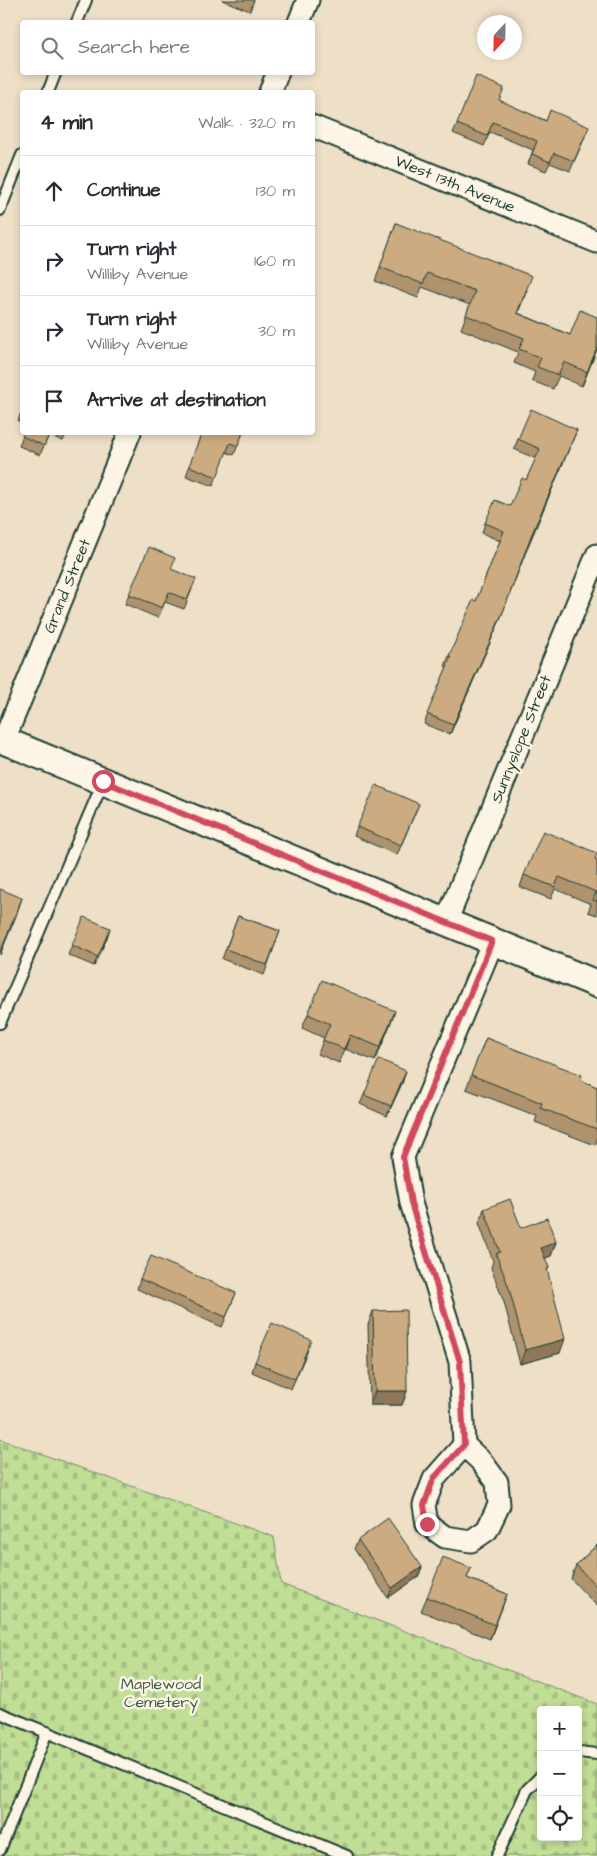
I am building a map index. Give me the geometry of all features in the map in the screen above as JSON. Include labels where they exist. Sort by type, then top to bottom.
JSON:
[{"type":"street","points":[[300,20],[308,0]]},
{"type":"street","points":[[271,90],[277,75]]},
{"type":"street","name":"West 13th Avenue","points":[[315,127],[597,242]]},
{"type":"street","name":"Grand Street","points":[[2,740],[129,435]]},
{"type":"street","name":"Sunnyslope Street","points":[[446,922],[597,555]]},
{"type":"street","points":[[2,740],[597,984]]},
{"type":"street","points":[[464,1445],[460,1362],[411,1203],[403,1157],[492,941]]},
{"type":"lane","points":[[78,20],[86,0]]},
{"type":"lane","points":[[49,90],[55,75]]},
{"type":"lane","points":[[0,210],[20,160]]},
{"type":"lane","points":[[0,1023],[103,781]]},
{"type":"lane","points":[[0,1713],[347,1856]]},
{"type":"lane","points":[[0,1850],[47,1732]]},
{"type":"lane","points":[[582,1752],[597,1754]]},
{"type":"lane","points":[[497,1856],[527,1790],[537,1780]]},
{"type":"green space","name":"Maplewood Cemetery","points":[[0,1439],[274,1537],[281,1584],[597,1704],[597,1856],[0,1856]]},
{"type":"building","points":[[476,76],[504,88],[499,100],[546,121],[550,110],[589,127],[574,161],[554,153],[550,162],[532,154],[537,141],[493,122],[487,136],[457,124]]},
{"type":"building","points":[[396,223],[532,276],[517,313],[570,335],[580,310],[597,317],[597,348],[587,372],[564,362],[558,375],[537,367],[541,358],[519,349],[524,338],[466,315],[475,291],[427,273],[423,284],[380,267]]},
{"type":"building","points":[[531,409],[577,430],[531,536],[503,612],[453,725],[427,714],[451,657],[449,656],[473,600],[476,601],[504,531],[485,523],[495,500],[510,506],[522,478],[526,480],[540,449],[518,439]]},
{"type":"building","points":[[22,435],[49,435],[44,446]]},
{"type":"building","points":[[201,435],[242,435],[238,446],[230,443],[217,477],[189,466]]},
{"type":"building","points":[[149,547],[175,558],[171,569],[196,579],[187,600],[169,592],[162,608],[129,594]]},
{"type":"building","points":[[376,785],[419,804],[401,845],[357,827]]},
{"type":"building","points":[[543,831],[597,853],[595,859],[597,860],[597,901],[593,900],[596,892],[559,877],[555,887],[524,875]]},
{"type":"building","points":[[0,889],[22,898],[0,953]]},
{"type":"building","points":[[238,916],[280,931],[267,965],[226,949]]},
{"type":"building","points":[[84,917],[110,928],[98,957],[72,945]]},
{"type":"building","points":[[322,980],[395,1011],[380,1047],[350,1035],[344,1049],[323,1040],[330,1024],[308,1014]]},
{"type":"building","points":[[486,1038],[582,1075],[580,1080],[597,1087],[597,1129],[540,1108],[542,1103],[471,1075]]},
{"type":"building","points":[[379,1059],[406,1071],[391,1106],[364,1095]]},
{"type":"building","points":[[510,1199],[521,1228],[547,1218],[556,1242],[541,1248],[549,1268],[547,1269],[565,1339],[525,1350],[509,1288],[496,1254],[500,1252],[484,1209]]},
{"type":"building","points":[[151,1256],[236,1293],[226,1317],[140,1279]]},
{"type":"building","points":[[406,1310],[407,1391],[375,1391],[373,1311]]},
{"type":"building","points":[[272,1323],[311,1340],[295,1379],[255,1362]]},
{"type":"building","points":[[388,1518],[422,1567],[392,1588],[358,1540]]},
{"type":"building","points":[[597,1545],[597,1587],[576,1565]]},
{"type":"building","points":[[443,1557],[471,1568],[467,1578],[507,1594],[495,1625],[427,1597]]},
{"type":"route","points":[[103,781],[492,941],[403,1157],[411,1203],[460,1362],[464,1445],[434,1478],[424,1505],[427,1524]]}]
